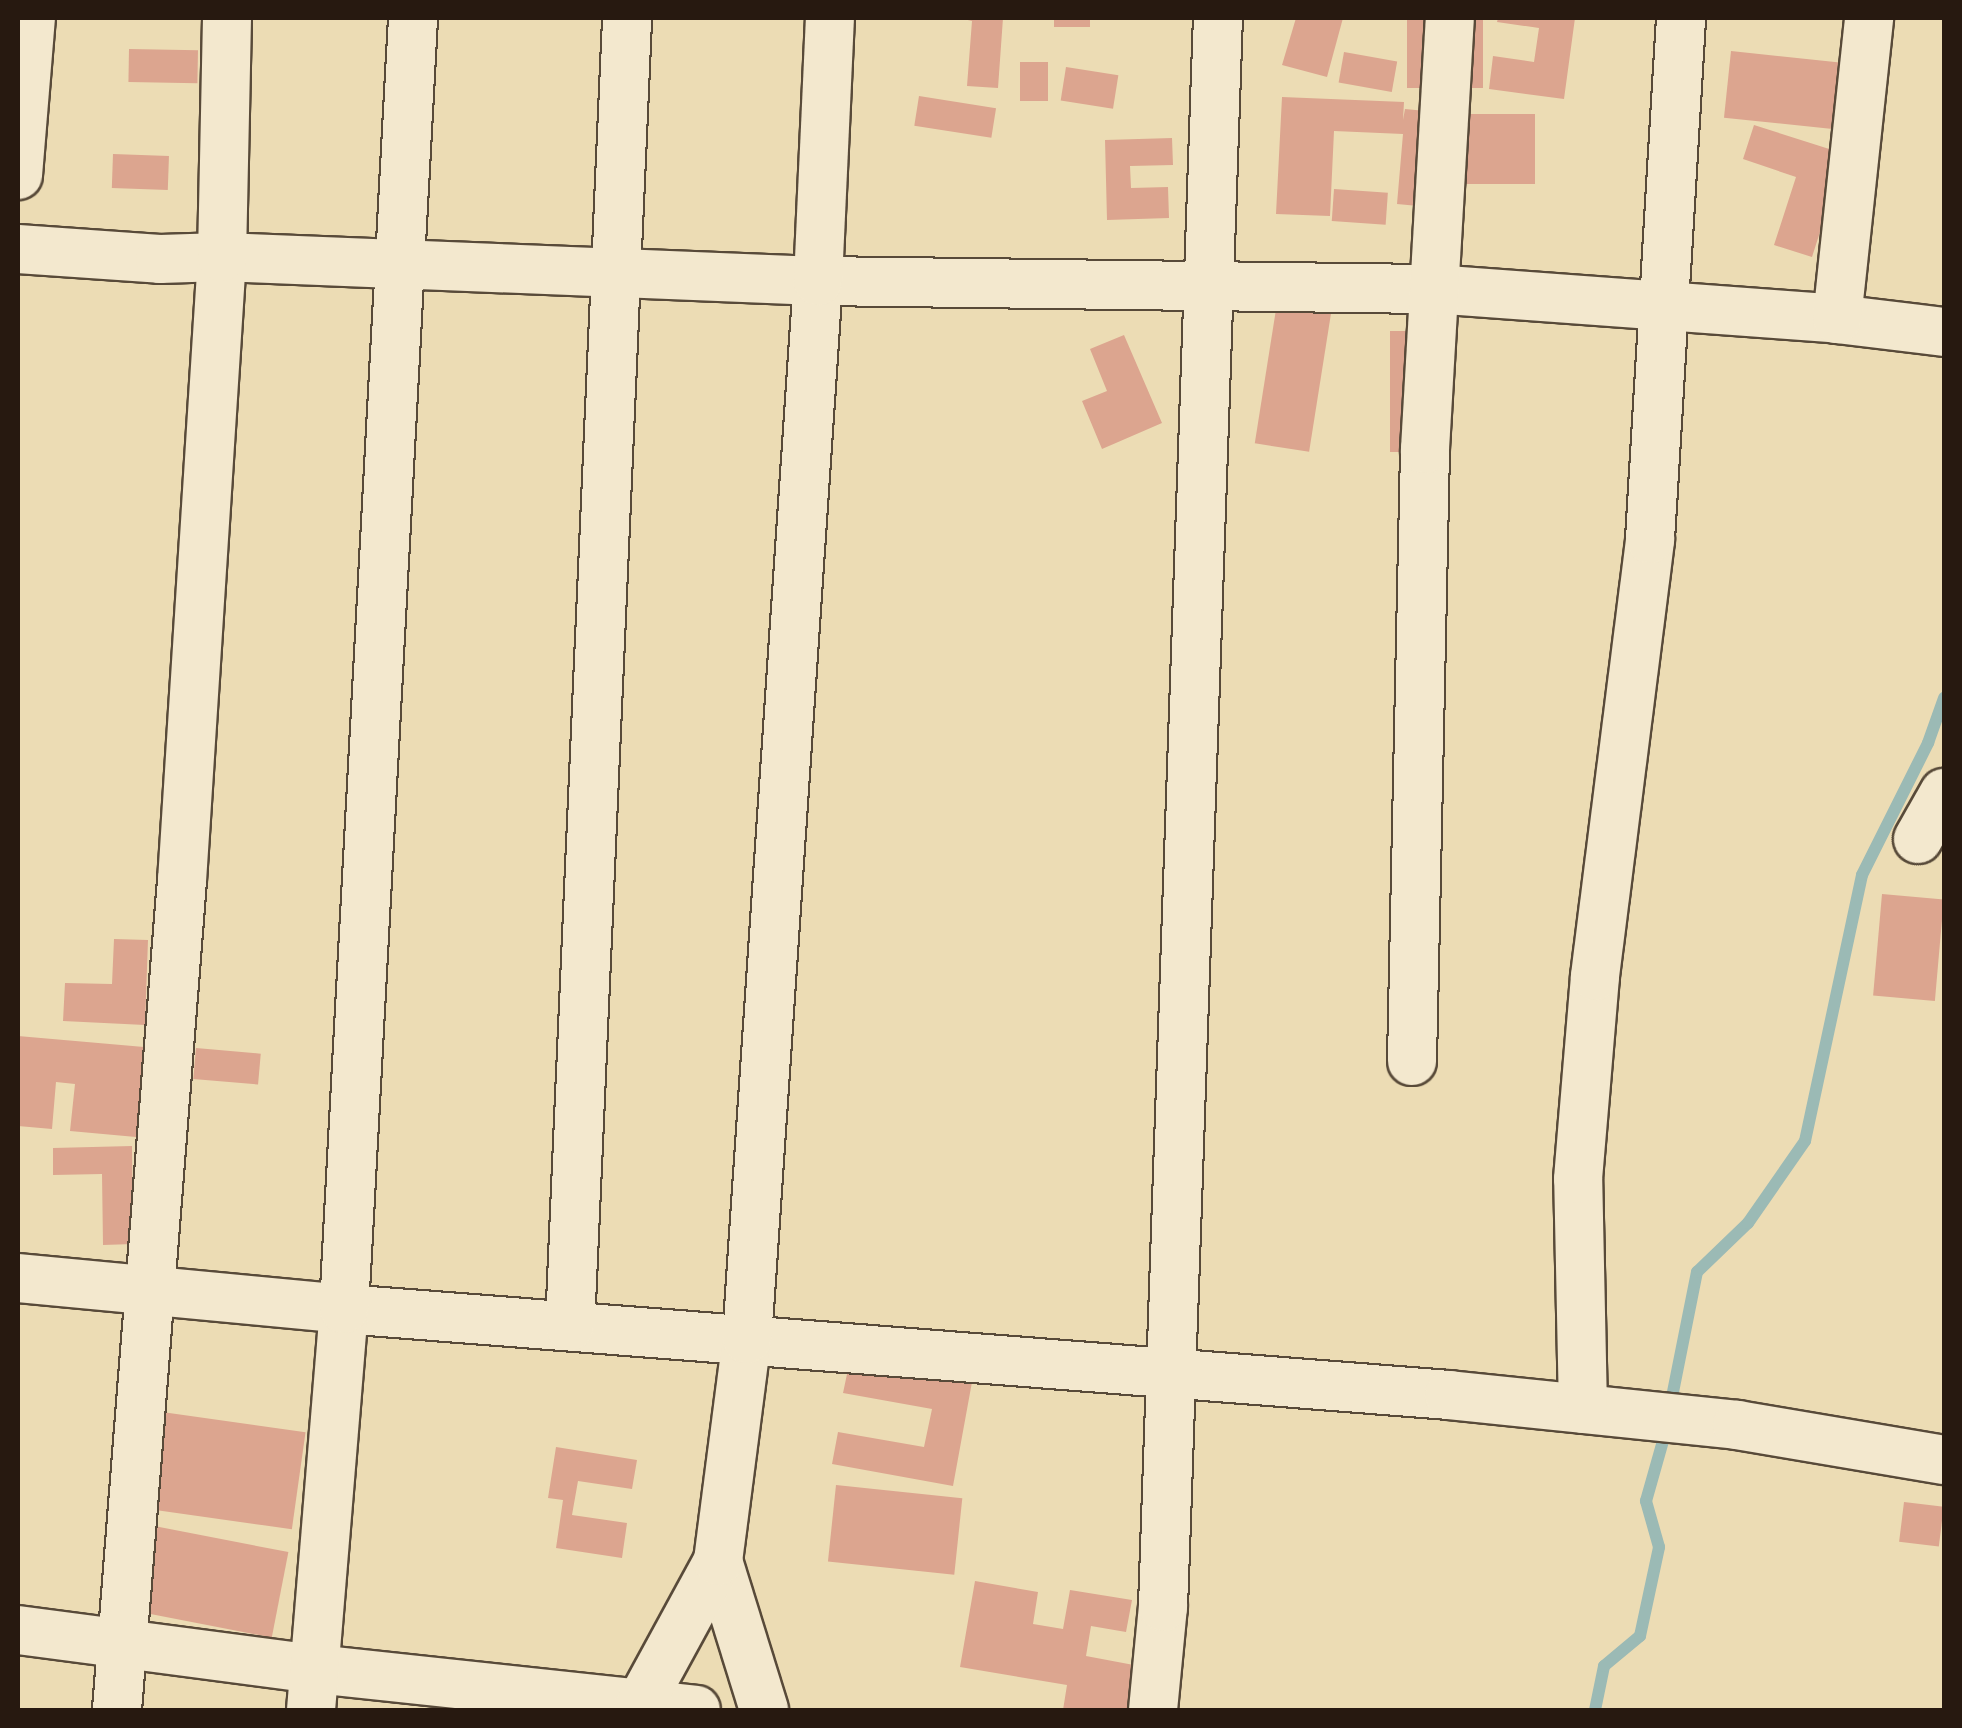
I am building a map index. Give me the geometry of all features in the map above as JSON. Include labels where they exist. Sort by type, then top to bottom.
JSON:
[{"type":"street","points":[[18,175],[31,18]]},
{"type":"street","points":[[117,1710],[182,881],[222,256],[227,18]]},
{"type":"street","points":[[313,1690],[344,1309],[412,18]]},
{"type":"street","points":[[570,1326],[627,18]]},
{"type":"street","points":[[639,1706],[718,1560],[747,1339],[818,280],[830,18]]},
{"type":"street","points":[[1152,1710],[1163,1608],[1218,18]]},
{"type":"street","points":[[1412,1061],[1425,449],[1450,18]]},
{"type":"street","points":[[1583,1409],[1578,1180],[1594,976],[1650,539],[1681,18]]},
{"type":"street","points":[[1837,319],[1868,18]]},
{"type":"street","points":[[18,249],[160,259],[222,256],[818,280],[1434,289],[1837,319],[1944,332]]},
{"type":"street","points":[[1918,839],[1944,792]]},
{"type":"street","points":[[18,1278],[344,1309],[1170,1376],[1339,1386],[1583,1409],[1737,1425],[1944,1460]]},
{"type":"street","points":[[718,1560],[764,1710]]},
{"type":"street","points":[[18,1630],[122,1642],[313,1690],[696,1710]]},
{"type":"building","points":[[959,18],[1003,18],[998,88],[967,86],[972,21]]},
{"type":"building","points":[[1054,18],[1090,18],[1090,27],[1054,27]]},
{"type":"building","points":[[1296,18],[1343,18],[1327,77],[1282,65]]},
{"type":"building","points":[[1407,18],[1442,18],[1442,88],[1407,88]]},
{"type":"building","points":[[1457,18],[1483,18],[1483,88],[1457,88]]},
{"type":"building","points":[[1498,18],[1575,18],[1564,99],[1489,89],[1493,56],[1534,62],[1539,28],[1497,22]]},
{"type":"building","points":[[129,49],[198,50],[197,83],[128,82]]},
{"type":"building","points":[[1731,51],[1844,63],[1837,130],[1724,118]]},
{"type":"building","points":[[1344,52],[1397,61],[1392,92],[1339,83]]},
{"type":"building","points":[[1020,62],[1048,62],[1048,101],[1020,101]]},
{"type":"building","points":[[1066,67],[1118,75],[1113,109],[1061,101]]},
{"type":"building","points":[[919,96],[996,108],[991,138],[914,126]]},
{"type":"building","points":[[1282,97],[1404,102],[1403,120],[1405,109],[1436,112],[1429,207],[1397,204],[1403,134],[1334,131],[1330,216],[1276,214]]},
{"type":"building","points":[[1462,114],[1535,114],[1535,184],[1462,184]]},
{"type":"building","points":[[1754,125],[1845,154],[1812,257],[1774,245],[1796,177],[1743,159]]},
{"type":"building","points":[[1172,138],[1173,165],[1130,166],[1131,188],[1168,187],[1169,218],[1107,220],[1105,140]]},
{"type":"building","points":[[113,154],[169,156],[168,190],[112,188]]},
{"type":"building","points":[[1334,189],[1388,193],[1386,225],[1332,221]]},
{"type":"building","points":[[1277,303],[1331,312],[1309,452],[1255,443]]},
{"type":"building","points":[[1390,331],[1420,331],[1420,452],[1390,452]]},
{"type":"building","points":[[1124,335],[1162,423],[1102,449],[1082,401],[1107,391],[1090,349]]},
{"type":"building","points":[[1882,894],[1944,899],[1935,1001],[1873,996]]},
{"type":"building","points":[[114,939],[148,940],[145,1025],[63,1021],[65,983],[112,984]]},
{"type":"building","points":[[18,1036],[144,1047],[136,1137],[70,1131],[75,1084],[56,1082],[52,1129],[18,1126]]},
{"type":"building","points":[[196,1048],[261,1054],[258,1085],[193,1079]]},
{"type":"building","points":[[132,1146],[133,1244],[103,1245],[102,1174],[53,1175],[53,1148]]},
{"type":"building","points":[[850,1360],[972,1382],[953,1486],[832,1464],[838,1432],[924,1447],[932,1409],[843,1393]]},
{"type":"building","points":[[155,1411],[306,1432],[292,1529],[141,1508]]},
{"type":"building","points":[[556,1447],[637,1460],[632,1489],[578,1481],[572,1515],[627,1523],[622,1558],[556,1548],[563,1500],[548,1498]]},
{"type":"building","points":[[836,1485],[962,1498],[954,1575],[828,1562]]},
{"type":"building","points":[[1904,1502],[1944,1507],[1939,1547],[1899,1542]]},
{"type":"building","points":[[149,1525],[288,1552],[272,1637],[132,1610]]},
{"type":"building","points":[[975,1581],[1038,1592],[1033,1624],[1063,1629],[1070,1590],[1132,1600],[1126,1632],[1091,1626],[1086,1656],[1139,1666],[1132,1710],[1063,1710],[1067,1685],[960,1667]]},
{"type":"waterway","points":[[1670,1407],[1697,1272],[1748,1223],[1805,1141],[1862,875],[1928,743],[1944,698]]},
{"type":"waterway","points":[[1595,1710],[1604,1666],[1640,1636],[1659,1547],[1646,1501],[1667,1427]]}]
